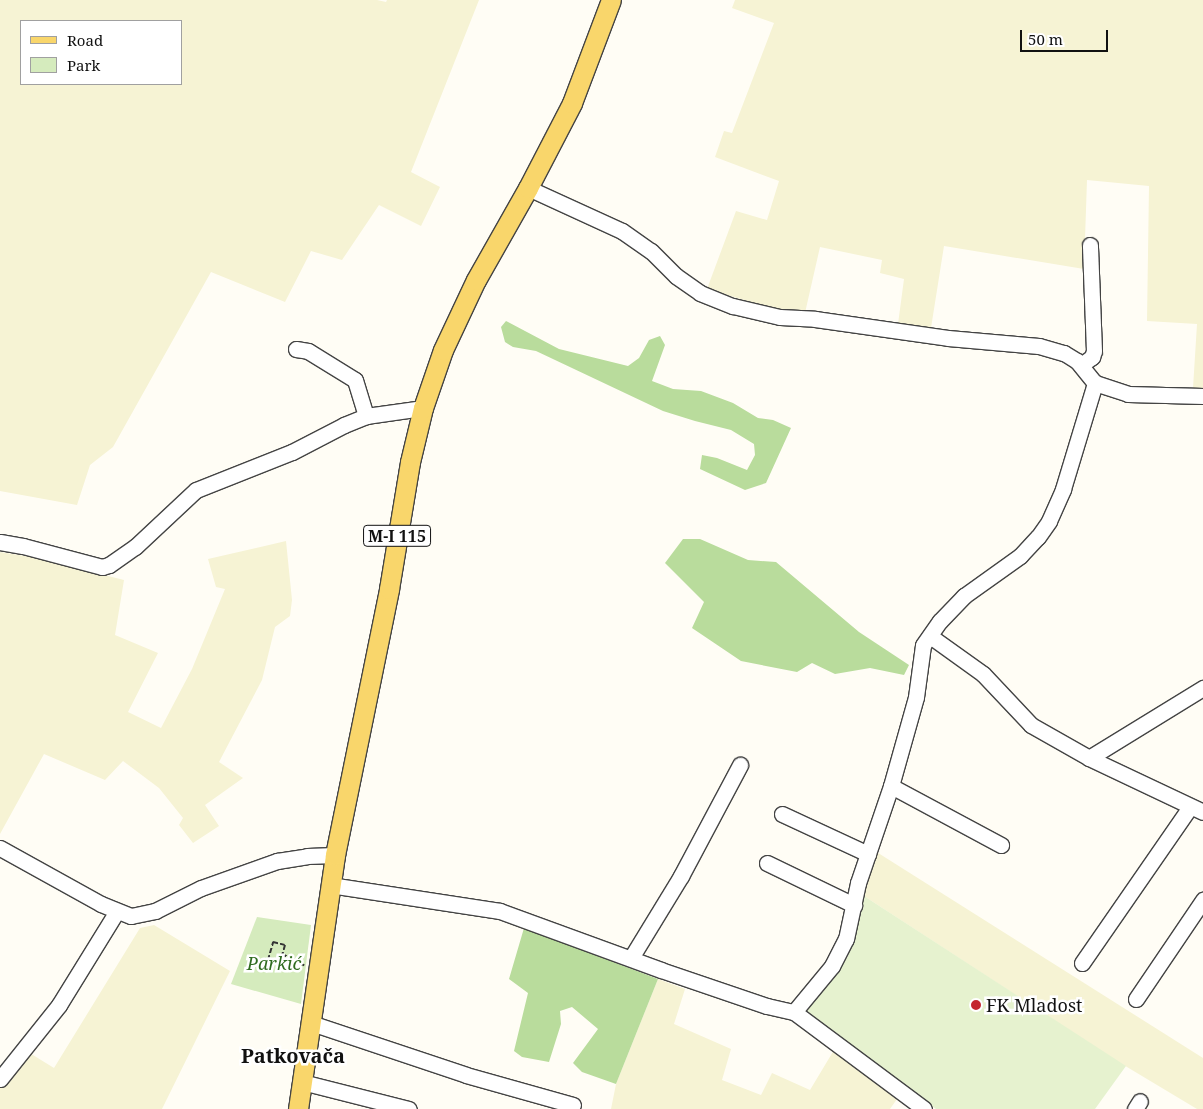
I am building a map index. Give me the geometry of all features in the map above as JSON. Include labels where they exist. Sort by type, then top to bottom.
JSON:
[{"type":"main road","name":"M-I 115","points":[[298,1109],[335,855],[390,590],[410,462],[423,408],[443,350],[476,280],[528,188],[572,103],[611,0]]},
{"type":"street","points":[[528,188],[622,231],[651,251],[676,276],[700,293],[733,306],[780,317],[815,319],[948,338],[1039,346],[1064,353],[1081,365],[1095,383],[1128,394],[1203,396]]},
{"type":"street","points":[[1081,365],[1092,357],[1094,351],[1090,245]]},
{"type":"street","points":[[296,349],[308,351],[355,380],[366,416]]},
{"type":"street","points":[[794,1012],[832,966],[846,940],[858,883],[891,786],[916,697],[923,646],[964,596],[1020,556],[1038,537],[1049,521],[1062,489],[1095,383]]},
{"type":"street","points":[[0,542],[102,566],[109,565],[135,547],[196,490],[292,452],[344,425],[366,416],[423,408]]},
{"type":"street","points":[[930,636],[984,674],[1030,725],[1089,758],[1197,809],[1082,963]]},
{"type":"street","points":[[1089,758],[1203,688]]},
{"type":"street","points":[[631,958],[681,876],[740,766]]},
{"type":"street","points":[[891,786],[1001,845]]},
{"type":"street","points":[[782,814],[868,854]]},
{"type":"street","points":[[0,848],[117,911],[131,916],[156,911],[201,888],[277,861],[307,856],[335,855]]},
{"type":"street","points":[[767,863],[854,905]]},
{"type":"street","points":[[330,885],[500,911],[678,976],[767,1006],[794,1012],[924,1109]]},
{"type":"street","points":[[1136,999],[1203,900]]},
{"type":"street","points":[[0,1079],[59,1005],[117,911]]},
{"type":"street","points":[[311,1023],[466,1075],[573,1105]]},
{"type":"street","points":[[302,1082],[410,1109]]},
{"type":"path","points":[[273,942],[285,946],[282,954],[280,963],[268,960],[273,942]]},
{"type":"path","points":[[282,954],[306,966]]},
{"type":"shaded area","points":[[0,0],[377,0],[386,2],[387,0],[479,0],[411,172],[440,187],[421,226],[379,205],[342,260],[311,251],[285,302],[211,272],[113,447],[90,465],[77,505],[0,491]]},
{"type":"shaded area","points":[[735,0],[1203,0],[1203,390],[1193,388],[1197,324],[1147,321],[1149,186],[1087,180],[1084,269],[944,246],[931,328],[898,324],[904,279],[880,273],[882,260],[820,247],[805,313],[771,308],[707,289],[736,211],[767,220],[779,181],[715,157],[724,131],[732,133],[774,23],[732,8]]},
{"type":"shaded area","points":[[286,541],[292,600],[290,616],[275,627],[262,680],[219,762],[243,778],[205,805],[219,826],[193,843],[179,825],[183,818],[159,788],[123,761],[105,780],[44,754],[0,834],[0,552],[37,558],[124,580],[115,635],[158,653],[128,712],[161,728],[192,669],[225,589],[216,587],[208,559]]},
{"type":"shaded area","points":[[875,851],[1203,1058],[1203,1109],[1197,1109],[1117,1061],[864,896]]},
{"type":"shaded area","points":[[154,925],[230,971],[162,1109],[0,1109],[0,1088],[28,1052],[54,1068],[140,928]]},
{"type":"shaded area","points":[[658,979],[685,989],[674,1024],[731,1049],[722,1080],[761,1095],[772,1073],[810,1090],[834,1050],[897,1099],[890,1109],[611,1109],[616,1084]]},
{"type":"green space","points":[[506,321],[559,349],[628,366],[639,358],[649,340],[660,336],[665,345],[652,381],[673,389],[701,391],[733,403],[758,418],[773,420],[791,428],[766,483],[745,490],[700,469],[702,455],[717,458],[747,470],[755,455],[754,444],[731,430],[663,411],[536,351],[513,347],[505,342],[501,327]]},
{"type":"green space","points":[[683,539],[700,539],[748,560],[776,562],[859,632],[909,665],[904,675],[870,668],[835,674],[812,663],[797,672],[741,661],[692,628],[704,602],[665,563]]},
{"type":"green space","points":[[864,896],[1126,1066],[1095,1109],[936,1109],[804,1012],[847,958],[854,941]]},
{"type":"green space","name":"Parkić","points":[[257,917],[311,925],[301,1004],[231,984]]},
{"type":"green space","points":[[524,928],[658,979],[616,1084],[582,1072],[573,1063],[598,1029],[572,1007],[560,1011],[561,1024],[549,1062],[522,1057],[514,1051],[528,993],[509,979]]},
{"type":"place","name":"FK Mladost","points":[[976,1005]]},
{"type":"district","name":"Patkovača","points":[[293,1055]]}]
